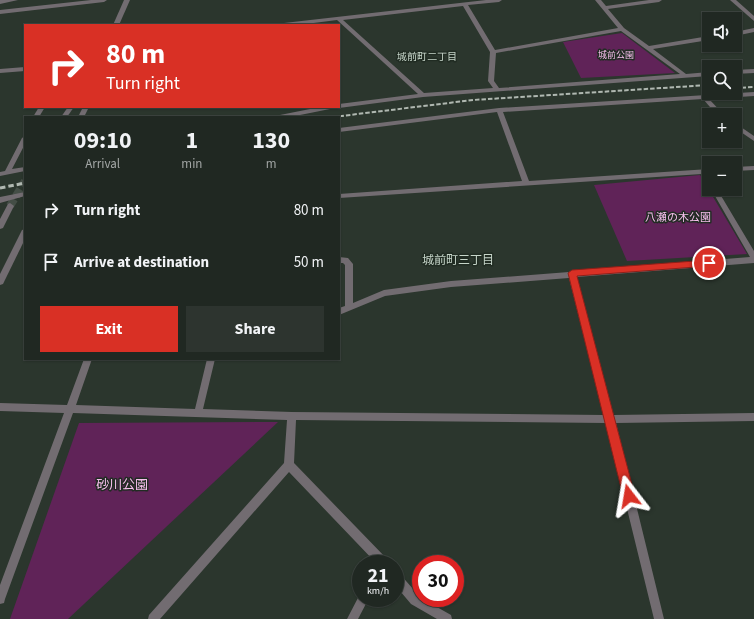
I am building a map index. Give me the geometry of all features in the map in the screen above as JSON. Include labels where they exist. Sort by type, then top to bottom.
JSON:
[{"type":"street","points":[[0,2],[15,0]]},
{"type":"street","points":[[0,12],[104,0]]},
{"type":"street","points":[[116,24],[128,0]]},
{"type":"street","points":[[292,24],[426,6],[499,0]]},
{"type":"street","points":[[598,0],[622,29],[684,75]]},
{"type":"street","points":[[605,8],[659,0]]},
{"type":"street","points":[[733,0],[753,16]]},
{"type":"street","points":[[464,4],[493,52],[491,81],[497,89]]},
{"type":"street","points":[[339,18],[423,95]]},
{"type":"street","points":[[493,52],[622,29]]},
{"type":"street","points":[[742,33],[754,30]]},
{"type":"street","points":[[649,48],[702,39]]},
{"type":"street","points":[[0,71],[24,69]]},
{"type":"street","points":[[742,72],[754,71]]},
{"type":"street","points":[[340,106],[423,95],[702,74]]},
{"type":"street","points":[[742,95],[754,94]]},
{"type":"street","points":[[340,130],[499,110],[702,97]]},
{"type":"street","points":[[707,100],[713,108]]},
{"type":"street","points":[[285,116],[325,108]]},
{"type":"street","points":[[499,110],[526,183]]},
{"type":"street","points":[[742,130],[754,138]]},
{"type":"street","points":[[3,173],[24,140]]},
{"type":"street","points":[[742,169],[754,168]]},
{"type":"street","points":[[3,173],[24,169]]},
{"type":"street","points":[[340,196],[702,171]]},
{"type":"street","points":[[0,200],[24,194]]},
{"type":"street","points":[[340,312],[384,293],[451,284],[754,259],[718,196]]},
{"type":"street","points":[[0,226],[10,206]]},
{"type":"street","points":[[0,282],[24,234]]},
{"type":"street","points":[[340,260],[345,260],[349,264],[349,307]]},
{"type":"street","points":[[572,273],[610,419],[659,619]]},
{"type":"street","points":[[0,600],[88,360]]},
{"type":"street","points":[[198,413],[211,360]]},
{"type":"street","points":[[0,407],[292,416],[610,419],[754,417]]},
{"type":"street","points":[[153,619],[288,465],[292,416]]},
{"type":"street","points":[[288,465],[375,555]]},
{"type":"street","points":[[404,587],[415,600],[447,619]]},
{"type":"street","points":[[352,619],[359,607]]},
{"type":"green space","name":"城前公園","points":[[622,33],[675,73],[581,78],[563,42]]},
{"type":"green space","name":"八瀬の木公園","points":[[700,175],[702,178],[702,196],[712,196],[747,254],[627,261],[594,185]]},
{"type":"green space","name":"砂川公園","points":[[278,422],[68,619],[10,619],[79,423]]},
{"type":"tunnel","points":[[10,206],[24,183]]},
{"type":"railway","points":[[340,116],[473,100],[702,85]]},
{"type":"railway","points":[[742,88],[754,87]]},
{"type":"railway","points":[[0,188],[24,183]]},
{"type":"district","name":"城前町二丁目","points":[[427,57]]},
{"type":"district","name":"城前町三丁目","points":[[458,260]]},
{"type":"route","points":[[629,496],[572,273],[709,263]]}]
